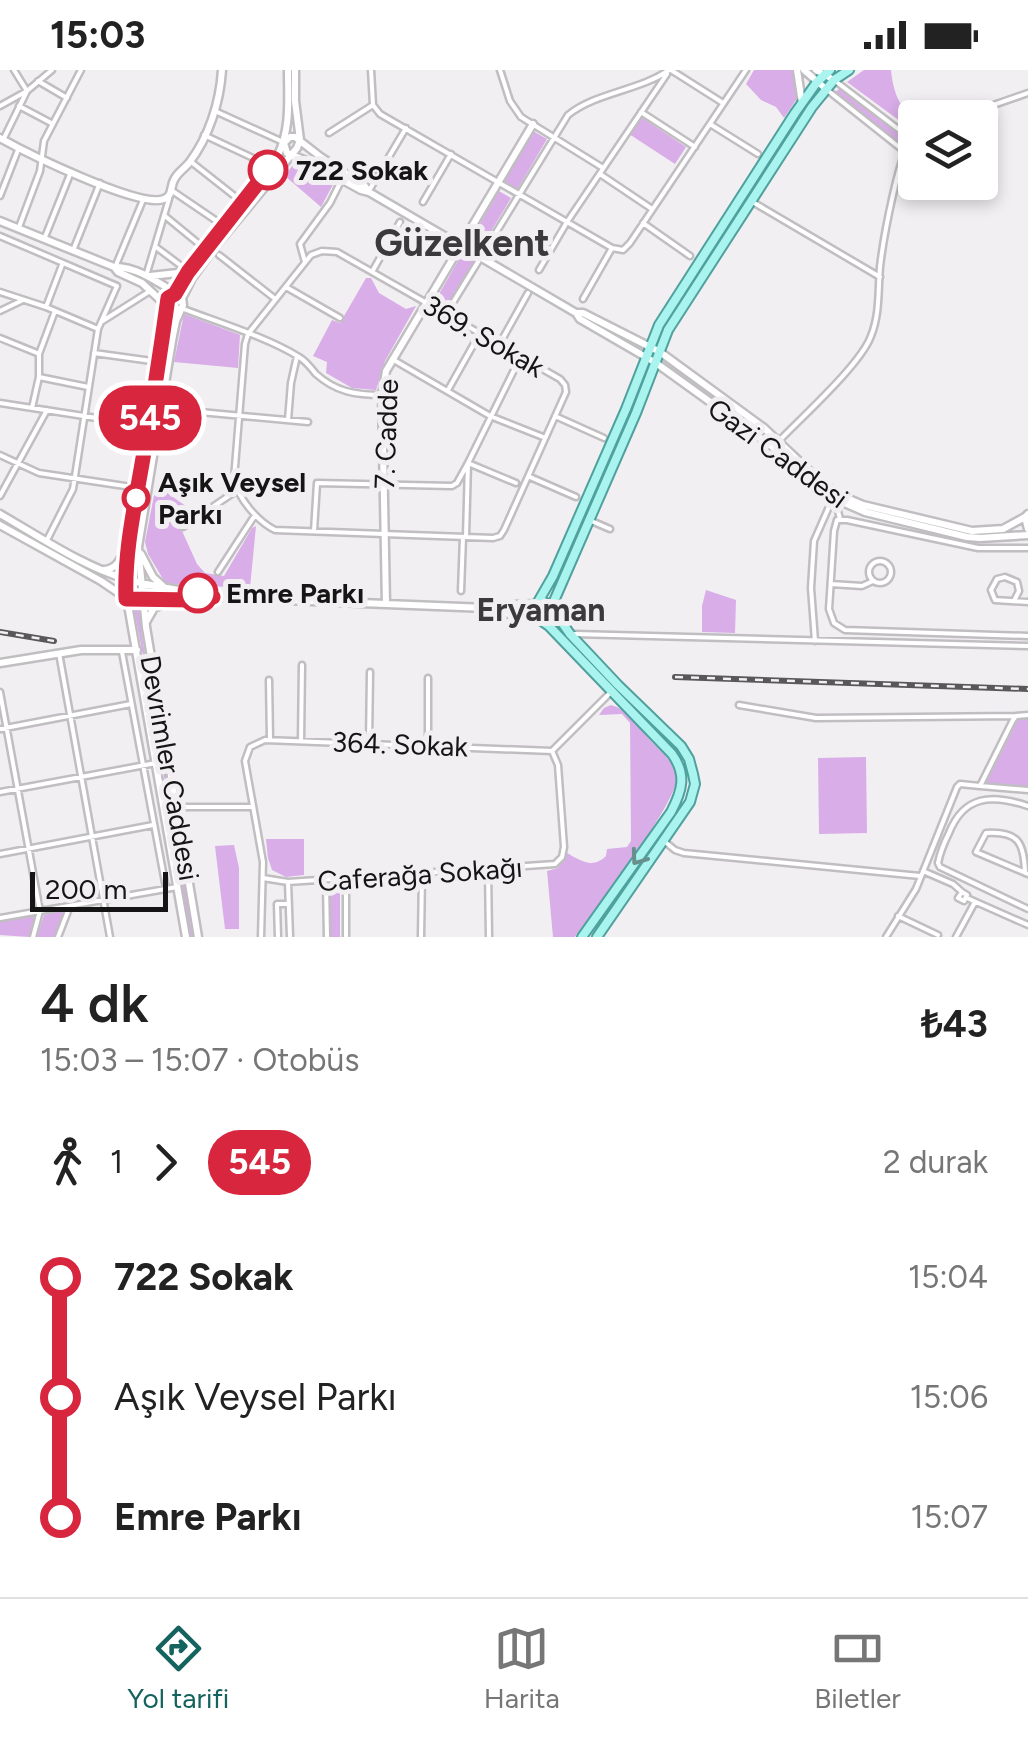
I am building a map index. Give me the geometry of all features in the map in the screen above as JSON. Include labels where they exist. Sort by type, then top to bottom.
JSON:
[{"type":"main road","points":[[1,139],[41,160],[144,200],[163,200],[190,162],[215,111],[222,70]]},
{"type":"main road","points":[[167,305],[168,298],[179,296],[212,249],[294,154],[300,140],[292,70]]},
{"type":"main road","points":[[292,70],[285,151],[368,192],[576,313]]},
{"type":"main road","points":[[801,70],[826,89]]},
{"type":"main road","points":[[801,70],[802,103]]},
{"type":"main road","points":[[487,608],[539,619],[549,617],[668,330],[826,89],[849,70]]},
{"type":"main road","points":[[597,937],[693,795],[692,766],[681,746],[533,612],[566,546],[659,324],[824,71],[834,80]]},
{"type":"main road","name":"7. Cadde","points":[[386,604],[382,381],[533,124]]},
{"type":"main road","points":[[179,296],[188,272],[290,137],[364,185],[368,192]]},
{"type":"main road","points":[[0,221],[146,276],[179,296],[183,305],[173,310],[142,283],[115,267]]},
{"type":"main road","points":[[146,276],[188,272]]},
{"type":"main road","name":"Devrimler Caddesi","points":[[167,305],[125,579],[186,937]]},
{"type":"main road","name":"Devrimler Caddesi","points":[[181,308],[172,341],[138,547],[145,623],[198,937]]},
{"type":"main road","name":"Gazi Caddesi","points":[[576,313],[660,352],[764,428],[838,499],[972,531],[1003,529],[1026,515]]},
{"type":"main road","name":"Gazi Caddesi","points":[[576,313],[656,363],[782,454],[818,488],[838,499],[865,512],[967,537],[995,538],[1028,532]]},
{"type":"main road","points":[[758,436],[764,428]]},
{"type":"main road","points":[[0,514],[125,579],[213,597]]},
{"type":"main road","points":[[1026,515],[1028,532]]},
{"type":"main road","points":[[0,525],[126,599],[213,597],[487,608],[547,602],[672,754],[682,772],[682,787],[671,812],[582,937]]},
{"type":"main road","points":[[103,570],[116,565],[129,538]]},
{"type":"main road","points":[[138,547],[153,577],[166,589]]},
{"type":"main road","points":[[145,623],[154,608],[176,600]]},
{"type":"main road","points":[[0,663],[80,650],[137,650]]},
{"type":"street","points":[[14,70],[27,90]]},
{"type":"street","points":[[1,104],[52,70]]},
{"type":"street","points":[[18,228],[40,171],[44,141],[80,72],[70,70]]},
{"type":"street","points":[[372,70],[373,105],[380,114],[612,248],[625,249],[746,70]]},
{"type":"street","points":[[500,70],[515,110],[652,210]]},
{"type":"street","points":[[670,70],[724,103]]},
{"type":"street","points":[[539,270],[670,70]]},
{"type":"street","points":[[446,314],[568,115],[670,70]]},
{"type":"street","points":[[834,80],[898,125]]},
{"type":"street","points":[[38,82],[67,98]]},
{"type":"street","points":[[826,89],[898,146]]},
{"type":"street","points":[[1,139],[27,90]]},
{"type":"street","points":[[998,104],[1028,94]]},
{"type":"street","points":[[330,133],[373,105]]},
{"type":"street","points":[[19,106],[53,124]]},
{"type":"street","points":[[215,111],[284,143]]},
{"type":"street","points":[[642,112],[694,146]]},
{"type":"street","points":[[710,124],[758,154]]},
{"type":"street","points":[[368,192],[406,128]]},
{"type":"street","points":[[204,135],[270,166]]},
{"type":"street","points":[[0,196],[19,148]]},
{"type":"street","points":[[424,202],[451,154]]},
{"type":"street","points":[[190,162],[238,198]]},
{"type":"street","points":[[44,239],[71,172]]},
{"type":"street","points":[[779,441],[866,347],[876,320],[884,247],[898,180]]},
{"type":"street","points":[[73,250],[100,183]]},
{"type":"street","points":[[218,572],[255,515],[236,490],[234,478],[248,334],[305,262],[300,244],[339,185]]},
{"type":"street","points":[[146,276],[170,192],[224,226]]},
{"type":"street","points":[[115,267],[144,200]]},
{"type":"street","points":[[751,201],[880,278]]},
{"type":"street","points":[[165,216],[206,250]]},
{"type":"street","points":[[372,272],[400,222]]},
{"type":"street","points":[[643,223],[690,256]]},
{"type":"street","points":[[0,236],[117,286],[98,329],[73,488],[47,540]]},
{"type":"street","points":[[156,247],[188,272]]},
{"type":"street","points":[[584,299],[612,248]]},
{"type":"street","name":"369. Sokak","points":[[255,515],[275,530],[493,538],[502,534],[566,392],[560,379],[336,252],[322,250],[305,262]]},
{"type":"street","points":[[218,255],[276,300]]},
{"type":"street","points":[[46,308],[63,263]]},
{"type":"street","points":[[286,287],[340,318]]},
{"type":"street","points":[[101,322],[150,290]]},
{"type":"street","points":[[0,292],[98,329]]},
{"type":"street","points":[[500,344],[528,293]]},
{"type":"street","points":[[0,310],[24,300]]},
{"type":"street","points":[[181,308],[302,358],[328,384],[341,391],[382,395]]},
{"type":"street","points":[[32,408],[39,354],[55,311]]},
{"type":"street","points":[[447,391],[480,333]]},
{"type":"street","points":[[0,338],[39,354]]},
{"type":"street","points":[[94,352],[160,362]]},
{"type":"street","points":[[288,420],[297,356]]},
{"type":"street","points":[[314,531],[317,483],[457,483],[521,356]]},
{"type":"street","points":[[392,359],[490,416],[546,438]]},
{"type":"street","points":[[39,377],[89,387]]},
{"type":"street","points":[[0,403],[149,426]]},
{"type":"street","points":[[168,409],[308,422]]},
{"type":"street","points":[[0,496],[47,410]]},
{"type":"street","points":[[555,416],[604,438]]},
{"type":"street","points":[[0,455],[39,473],[138,488]]},
{"type":"street","points":[[468,463],[516,483]]},
{"type":"street","points":[[461,591],[468,463]]},
{"type":"street","points":[[528,476],[576,498]]},
{"type":"street","points":[[183,526],[236,490]]},
{"type":"street","points":[[838,499],[840,520]]},
{"type":"street","points":[[816,641],[810,588],[814,541],[838,499]]},
{"type":"street","points":[[589,520],[610,529]]},
{"type":"street","points":[[840,520],[978,548],[1028,548]]},
{"type":"street","points":[[840,520],[834,526],[830,616],[845,630],[1028,636]]},
{"type":"street","points":[[830,584],[880,584],[887,581],[892,571],[888,564],[881,561],[871,565],[872,581]]},
{"type":"street","points":[[1014,601],[1019,590],[1016,582],[1005,577],[997,580],[992,590],[995,600],[1028,602]]},
{"type":"street","points":[[570,634],[1028,646]]},
{"type":"street","points":[[122,650],[166,888]]},
{"type":"street","points":[[58,653],[110,937]]},
{"type":"street","points":[[301,741],[302,665]]},
{"type":"street","points":[[369,743],[370,672]]},
{"type":"street","points":[[428,678],[428,745]]},
{"type":"street","points":[[269,680],[270,740]]},
{"type":"street","points":[[552,751],[614,688]]},
{"type":"street","points":[[0,692],[3,729],[40,911],[33,937]]},
{"type":"street","points":[[3,729],[131,704]]},
{"type":"street","points":[[739,705],[816,718],[1028,715]]},
{"type":"street","points":[[980,786],[1016,716]]},
{"type":"street","name":"364. Sokak","points":[[253,807],[246,755],[250,746],[259,741],[552,751]]},
{"type":"street","name":"Caferağa Sokağı","points":[[264,878],[288,882],[552,865],[562,857],[564,846],[558,765],[552,751]]},
{"type":"street","points":[[0,792],[156,764]]},
{"type":"street","points":[[886,937],[922,874],[957,787],[960,784],[1028,790]]},
{"type":"street","points":[[1028,806],[992,800],[962,809],[956,815],[938,863],[940,868],[1028,909]]},
{"type":"street","points":[[178,807],[253,807],[264,878],[261,937]]},
{"type":"street","points":[[0,854],[153,825]]},
{"type":"street","points":[[986,834],[1017,839],[1024,850],[1026,874],[976,852],[986,834]]},
{"type":"street","points":[[664,841],[684,853],[922,874],[953,884],[962,892],[960,900],[967,898],[1028,925]]},
{"type":"street","points":[[488,869],[489,937]]},
{"type":"street","points":[[421,937],[422,874]]},
{"type":"street","points":[[346,878],[346,937]]},
{"type":"street","points":[[288,882],[290,937]]},
{"type":"street","points":[[326,884],[327,937]]},
{"type":"street","points":[[0,918],[178,886]]},
{"type":"street","points":[[956,937],[975,902]]},
{"type":"street","points":[[278,937],[277,904],[289,904]]},
{"type":"street","points":[[58,937],[70,906]]},
{"type":"street","points":[[898,916],[938,935]]},
{"type":"shaded area","points":[[754,70],[793,70],[798,97],[784,118],[746,84]]},
{"type":"shaded area","points":[[864,70],[891,70],[899,100],[898,120],[847,82]]},
{"type":"shaded area","points":[[841,88],[898,132],[898,143],[836,94]]},
{"type":"shaded area","points":[[641,117],[686,147],[675,164],[629,134]]},
{"type":"shaded area","points":[[533,131],[547,139],[517,190],[504,182]]},
{"type":"shaded area","points":[[300,163],[336,179],[321,207],[285,176]]},
{"type":"shaded area","points":[[499,191],[511,198],[481,248],[470,241]]},
{"type":"shaded area","points":[[462,254],[474,261],[446,308],[435,301]]},
{"type":"shaded area","points":[[366,278],[371,278],[379,293],[406,309],[416,306],[385,361],[376,390],[352,388],[326,373],[327,362],[313,356],[332,320],[340,323]]},
{"type":"shaded area","points":[[184,314],[240,335],[238,368],[174,362]]},
{"type":"shaded area","points":[[156,485],[190,509],[178,522],[205,573],[224,576],[256,526],[250,588],[166,584],[145,542]]},
{"type":"shaded area","points":[[706,590],[736,600],[735,633],[702,632]]},
{"type":"shaded area","points":[[134,609],[140,609],[195,937],[190,937]]},
{"type":"shaded area","points":[[611,705],[627,714],[670,761],[677,776],[674,789],[651,831],[575,937],[553,937],[547,871],[558,868],[567,853],[592,863],[606,856],[607,849],[627,847],[631,841],[630,723],[622,714],[599,715]]},
{"type":"shaded area","points":[[1028,717],[1028,788],[986,783],[1018,719]]},
{"type":"shaded area","points":[[866,757],[867,833],[819,834],[818,758]]},
{"type":"shaded area","points":[[266,839],[304,839],[304,875],[286,877],[272,870]]},
{"type":"shaded area","points":[[234,845],[239,868],[239,929],[225,929],[215,846]]},
{"type":"shaded area","points":[[330,884],[340,886],[340,937],[330,937]]},
{"type":"shaded area","points":[[66,910],[55,937],[37,937],[44,915]]},
{"type":"shaded area","points":[[34,916],[29,937],[0,935],[0,922]]},
{"type":"railway","points":[[0,632],[54,641]]},
{"type":"railway","points":[[675,677],[1028,689]]},
{"type":"bus line","name":"545","points":[[198,593],[213,597],[126,599],[129,538],[164,318],[168,298],[175,294],[268,170]]},
{"type":"place","name":"722 Sokak","points":[[268,170]]},
{"type":"place","name":"Aşık Veysel Parkı","points":[[136,498]]},
{"type":"place","name":"Emre Parkı","points":[[198,593]]},
{"type":"district","name":"Güzelkent","points":[[462,243]]},
{"type":"district","name":"Eryaman","points":[[541,610]]}]
